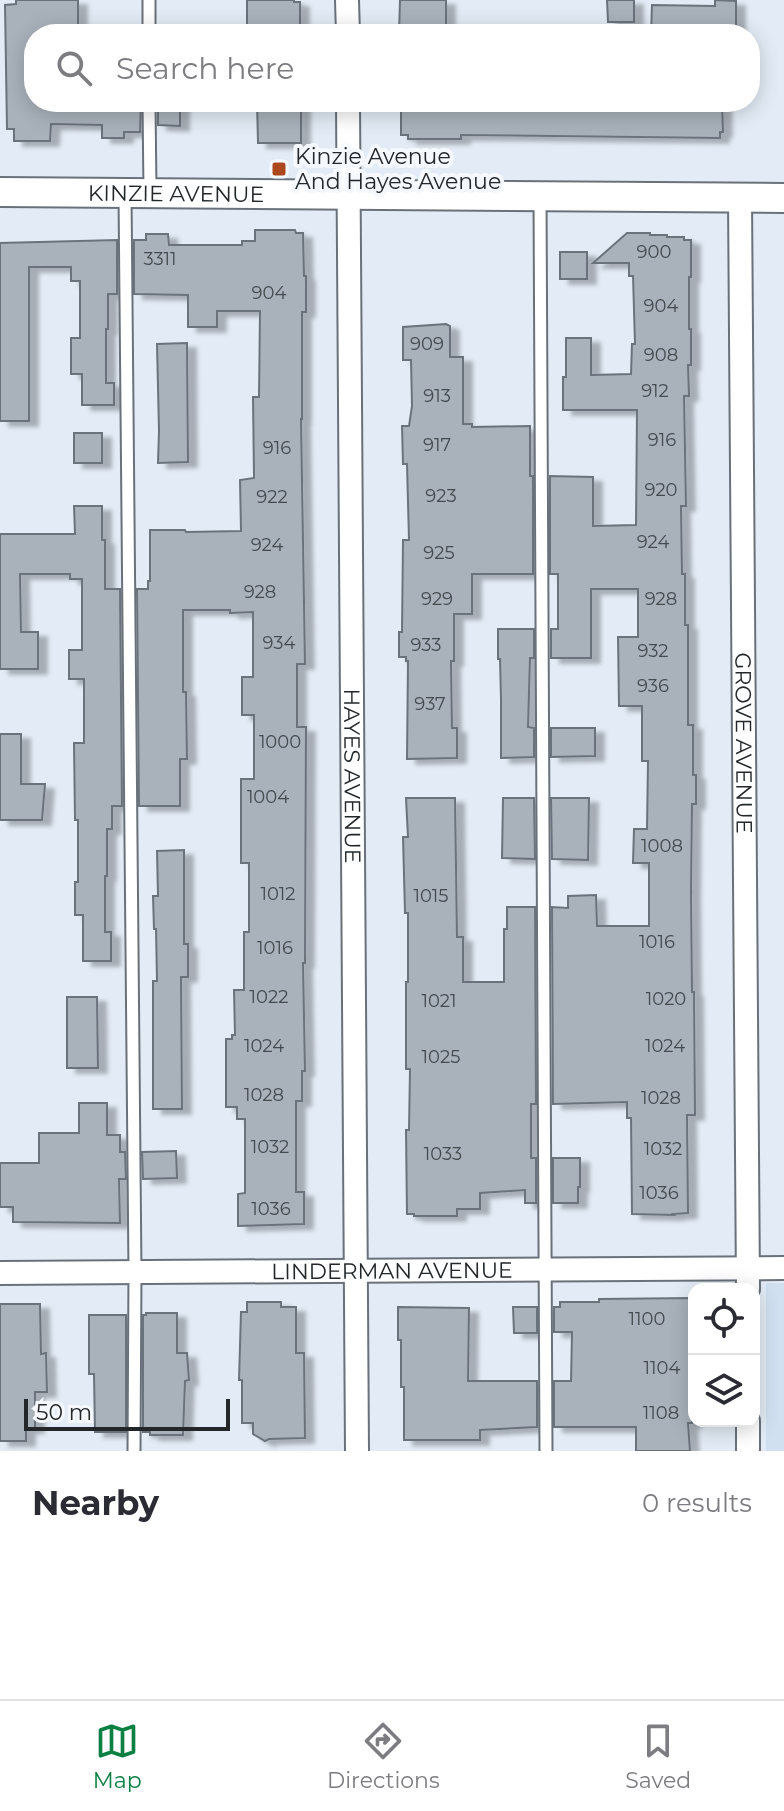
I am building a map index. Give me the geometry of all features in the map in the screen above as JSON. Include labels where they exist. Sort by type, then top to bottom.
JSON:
[{"type":"street","points":[[347,0],[348,24]]},
{"type":"street","name":"HAYES AVENUE","points":[[348,112],[357,1451]]},
{"type":"street","name":"KINZIE AVENUE","points":[[0,192],[784,198]]},
{"type":"street","name":"GROVE AVENUE","points":[[740,197],[748,1278]]},
{"type":"street","name":"LINDERMAN AVENUE","points":[[0,1273],[546,1270],[748,1278],[784,1268]]},
{"type":"street","points":[[748,1427],[748,1451]]},
{"type":"lane","points":[[149,0],[149,24]]},
{"type":"lane","points":[[134,1451],[137,193],[148,112]]},
{"type":"lane","points":[[540,196],[546,1451]]},
{"type":"shaded area","points":[[766,1283],[784,1283],[784,1451],[766,1451]]},
{"type":"building","points":[[16,0],[78,0],[78,24],[24,24],[24,112],[141,112],[140,132],[124,132],[124,138],[102,138],[102,125],[51,124],[50,141],[14,141],[14,129],[7,129],[5,5],[16,4]]},
{"type":"building","points":[[247,0],[300,2],[300,24],[247,24]]},
{"type":"building","points":[[400,0],[446,0],[446,24],[399,24]]},
{"type":"building","points":[[607,0],[634,0],[634,22],[608,22]]},
{"type":"building","points":[[715,0],[736,1],[736,24],[651,24],[652,5],[715,6]]},
{"type":"building","points":[[158,112],[180,112],[180,126],[158,125]]},
{"type":"building","points":[[257,112],[301,112],[301,143],[258,143]]},
{"type":"building","points":[[401,112],[722,112],[723,132],[720,132],[720,138],[461,135],[461,139],[408,139],[408,135],[401,135]]},
{"type":"building","points":[[255,230],[295,230],[296,233],[303,233],[306,276],[306,312],[302,312],[301,419],[305,664],[297,664],[297,727],[306,727],[305,1071],[302,1071],[302,1101],[296,1101],[296,1192],[304,1192],[304,1224],[238,1226],[238,1194],[245,1193],[245,1119],[237,1119],[237,1107],[226,1107],[226,1039],[232,1039],[235,1035],[234,990],[244,990],[244,932],[249,932],[249,863],[241,863],[241,779],[254,779],[254,715],[242,715],[242,677],[253,677],[253,612],[183,610],[187,759],[180,759],[180,806],[139,806],[137,589],[148,589],[150,581],[150,530],[241,531],[240,480],[254,478],[253,397],[259,397],[260,311],[217,311],[217,327],[188,327],[188,295],[134,294],[134,240],[146,240],[146,234],[168,234],[169,245],[242,245],[242,241],[255,241]]},
{"type":"building","points":[[627,233],[650,233],[691,240],[691,365],[688,365],[689,396],[684,396],[686,506],[681,506],[685,625],[688,625],[688,725],[693,725],[693,775],[696,775],[696,804],[692,804],[691,892],[695,1115],[687,1115],[688,1213],[674,1215],[632,1214],[631,1118],[627,1118],[627,1102],[553,1104],[552,907],[568,908],[568,896],[596,895],[597,926],[649,926],[649,863],[633,863],[634,829],[647,829],[648,761],[642,761],[642,706],[619,706],[618,637],[638,637],[638,589],[591,589],[591,658],[551,658],[551,629],[558,629],[558,574],[550,574],[550,476],[593,477],[593,526],[636,525],[637,410],[563,410],[566,338],[591,338],[591,375],[631,374],[632,344],[635,344],[633,276],[629,276],[629,263],[593,263]]},
{"type":"building","points":[[117,240],[117,294],[108,294],[106,329],[106,383],[114,383],[114,405],[82,405],[82,374],[71,374],[71,338],[80,338],[80,281],[71,281],[71,267],[29,267],[29,421],[0,421],[0,243]]},
{"type":"building","points":[[560,252],[587,252],[587,279],[560,279]]},
{"type":"building","points":[[450,326],[450,357],[463,357],[463,424],[472,424],[472,427],[530,426],[533,574],[472,574],[472,614],[454,614],[452,728],[457,728],[457,758],[407,759],[408,661],[406,657],[399,657],[399,632],[402,632],[403,540],[409,540],[407,464],[403,464],[402,426],[409,426],[412,406],[411,360],[403,360],[403,327]]},
{"type":"building","points":[[187,343],[188,462],[158,463],[157,344]]},
{"type":"building","points":[[74,433],[102,433],[102,463],[74,463]]},
{"type":"building","points":[[74,506],[102,506],[105,589],[120,589],[122,806],[112,806],[112,829],[107,829],[105,876],[105,932],[111,932],[111,961],[83,961],[83,915],[75,915],[78,820],[75,820],[74,743],[84,743],[84,679],[69,679],[69,650],[82,650],[82,579],[70,579],[70,574],[20,574],[21,632],[38,632],[38,669],[0,669],[0,534],[75,534]]},
{"type":"building","points":[[498,629],[534,629],[528,727],[534,728],[534,757],[501,758]]},
{"type":"building","points":[[551,728],[595,728],[595,756],[551,757]]},
{"type":"building","points":[[0,734],[21,734],[21,784],[45,784],[42,820],[0,820]]},
{"type":"building","points":[[406,798],[455,798],[457,937],[463,937],[463,982],[504,982],[507,907],[535,907],[536,1104],[531,1104],[531,1158],[536,1158],[536,1203],[525,1203],[525,1190],[480,1193],[480,1209],[457,1209],[457,1216],[407,1214],[406,1130],[409,1130],[410,1069],[406,1069],[408,913],[405,913],[403,837],[408,837]]},
{"type":"building","points":[[503,798],[534,798],[535,859],[502,858]]},
{"type":"building","points":[[551,798],[589,798],[588,860],[552,859]]},
{"type":"building","points":[[184,850],[184,944],[188,944],[188,977],[181,977],[182,1109],[153,1109],[153,981],[157,981],[153,896],[158,896],[157,851]]},
{"type":"building","points":[[67,997],[97,997],[98,1068],[67,1068]]},
{"type":"building","points":[[79,1103],[107,1103],[107,1135],[120,1135],[120,1152],[125,1152],[126,1179],[119,1179],[120,1223],[13,1222],[13,1207],[0,1207],[0,1163],[39,1163],[39,1133],[79,1133]]},
{"type":"building","points":[[176,1151],[177,1178],[143,1179],[142,1152]]},
{"type":"building","points":[[553,1158],[580,1158],[578,1203],[553,1203]]},
{"type":"building","points":[[688,1298],[690,1451],[636,1451],[636,1427],[554,1427],[554,1381],[571,1381],[572,1332],[554,1332],[554,1307],[560,1307],[560,1302],[599,1302],[599,1299]]},
{"type":"building","points":[[247,1302],[281,1302],[281,1307],[296,1307],[296,1353],[304,1353],[305,1438],[265,1441],[253,1434],[253,1423],[242,1423],[242,1380],[239,1380],[241,1312],[247,1312]]},
{"type":"building","points":[[0,1304],[40,1304],[41,1354],[46,1353],[47,1392],[35,1392],[35,1428],[26,1428],[26,1441],[0,1441]]},
{"type":"building","points":[[398,1307],[469,1308],[468,1381],[537,1381],[537,1427],[480,1430],[480,1440],[404,1440]]},
{"type":"building","points":[[513,1307],[537,1307],[537,1333],[514,1333]]},
{"type":"building","points":[[177,1313],[177,1353],[187,1353],[189,1380],[185,1381],[183,1435],[150,1435],[150,1432],[143,1432],[143,1315]]},
{"type":"building","points":[[89,1315],[126,1315],[126,1432],[95,1432],[94,1374],[89,1374]]},
{"type":"place","name":"Kinzie Avenue And Hayes Avenue","points":[[279,169]]}]
